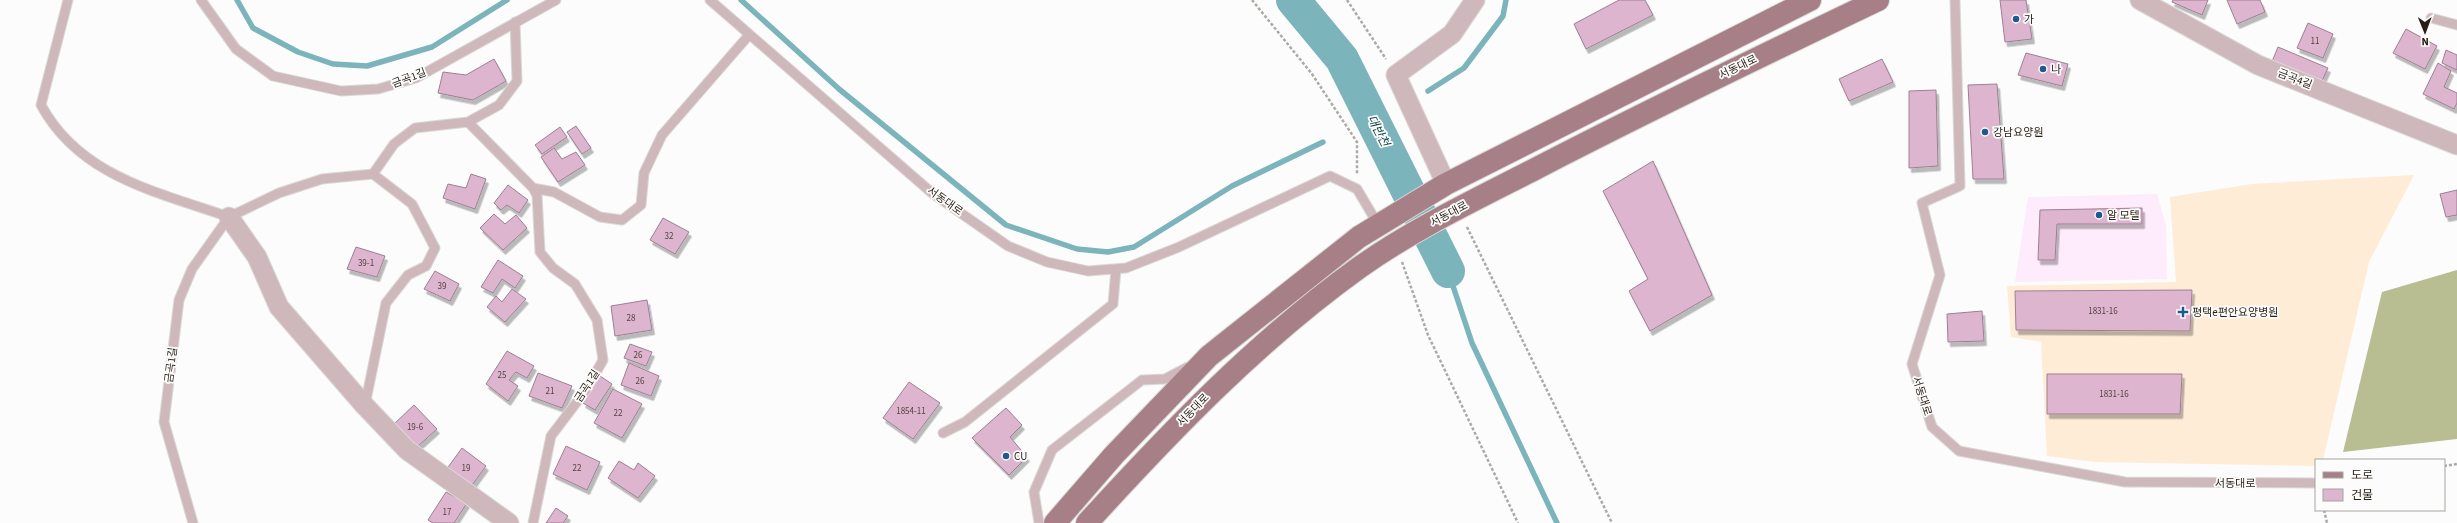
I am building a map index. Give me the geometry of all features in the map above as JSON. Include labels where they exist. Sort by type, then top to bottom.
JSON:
[{"type":"main road","points":[[1055,523],[1114,455],[1209,356],[1359,237],[1439,188],[1810,0]]},
{"type":"main road","name":"서동대로","points":[[1087,523],[1209,394],[1293,319],[1361,266],[1400,241],[1448,214],[1646,111],[1878,0]]},
{"type":"street","points":[[1439,188],[1396,75],[1452,34],[1475,0]]},
{"type":"street","name":"금곡4길","points":[[2140,0],[2258,65],[2457,145]]},
{"type":"street","points":[[229,217],[257,257],[280,307],[365,406],[407,450],[509,523]]},
{"type":"lane","points":[[68,0],[41,105],[51,123],[85,158],[145,190],[229,217]]},
{"type":"lane","name":"금곡1길","points":[[201,0],[236,49],[273,76],[341,91],[378,89],[416,78],[515,22]]},
{"type":"lane","points":[[365,406],[386,303],[408,275],[426,266],[435,248],[412,204],[373,174],[394,144],[415,128],[468,122],[499,105],[517,81],[515,22],[556,0]]},
{"type":"lane","name":"서동대로","points":[[710,0],[932,193],[1008,246],[1047,262],[1088,271],[1126,268],[1178,247],[1330,176],[1357,189]]},
{"type":"lane","name":"서동대로","points":[[1955,0],[1960,186],[1922,203],[1940,275],[1912,364],[1932,427],[1960,451],[2125,482],[2315,483]]},
{"type":"lane","points":[[2431,18],[2457,25]]},
{"type":"lane","points":[[468,122],[533,188],[554,192],[600,217],[622,220],[641,206],[644,172],[662,135],[749,35]]},
{"type":"lane","name":"금곡1길","points":[[193,523],[164,422],[179,300],[192,269],[229,217],[279,192],[322,179],[373,174]]},
{"type":"lane","name":"금곡1길","points":[[533,188],[537,195],[540,252],[554,268],[575,284],[597,320],[603,360],[586,390],[551,436],[533,523]]},
{"type":"lane","points":[[1357,189],[1385,222]]},
{"type":"lane","points":[[943,433],[965,422],[1113,304],[1116,269]]},
{"type":"lane","points":[[1039,523],[1034,492],[1052,450],[1142,380],[1165,379],[1209,356]]},
{"type":"path","points":[[1252,0],[1312,74],[1357,142],[1357,189]]},
{"type":"path","points":[[1348,0],[1396,75]]},
{"type":"path","points":[[1448,214],[1612,523]]},
{"type":"path","points":[[1400,241],[1428,335],[1518,523]]},
{"type":"path","points":[[2445,466],[2457,464]]},
{"type":"path","points":[[2324,511],[2327,523]]},
{"type":"shaded area","name":"평택e편안요양병원","points":[[2414,175],[2369,262],[2323,459],[2315,459],[2315,466],[2095,462],[2047,456],[2041,342],[2011,337],[2007,286],[2176,282],[2170,197],[2252,184]]},
{"type":"shaded area","points":[[2157,194],[2166,225],[2167,279],[2015,282],[2028,197]]},
{"type":"green space","points":[[2457,270],[2457,439],[2343,452],[2382,292]]},
{"type":"building","points":[[1619,0],[1645,0],[1653,15],[1586,49],[1574,24]]},
{"type":"building","name":"가","points":[[2000,0],[2026,0],[2032,39],[2005,42]]},
{"type":"building","points":[[2173,0],[2208,0],[2202,15],[2172,2]]},
{"type":"building","points":[[2227,0],[2260,0],[2265,12],[2237,24]]},
{"type":"building","points":[[2308,23],[2333,34],[2323,58],[2297,48]]},
{"type":"building","points":[[2406,29],[2437,46],[2425,69],[2393,53]]},
{"type":"building","points":[[2278,47],[2328,68],[2321,83],[2271,64]]},
{"type":"building","points":[[2446,50],[2457,55],[2457,70],[2442,63]]},
{"type":"building","name":"나","points":[[2026,53],[2068,64],[2062,86],[2018,75]]},
{"type":"building","points":[[494,59],[506,81],[473,100],[438,93],[443,72],[466,75]]},
{"type":"building","points":[[1882,59],[1893,82],[1849,101],[1839,79]]},
{"type":"building","points":[[2438,63],[2451,71],[2444,87],[2457,93],[2457,103],[2454,109],[2423,94]]},
{"type":"building","name":"강남요양원","points":[[1997,84],[2004,179],[1973,179],[1968,85]]},
{"type":"building","points":[[1936,90],[1938,166],[1909,168],[1909,91]]},
{"type":"building","points":[[576,126],[591,148],[582,154],[567,132]]},
{"type":"building","points":[[560,127],[567,137],[542,154],[535,145]]},
{"type":"building","points":[[554,148],[562,159],[576,152],[585,165],[558,182],[541,157]]},
{"type":"building","points":[[1653,161],[1712,295],[1650,331],[1629,291],[1648,279],[1603,191]]},
{"type":"building","points":[[471,174],[486,179],[475,209],[443,198],[448,184],[466,188]]},
{"type":"building","points":[[508,185],[528,200],[519,213],[507,205],[501,210],[494,203]]},
{"type":"building","points":[[2457,190],[2457,215],[2446,217],[2440,194]]},
{"type":"building","points":[[2142,208],[2142,224],[2057,224],[2055,260],[2038,260],[2040,210]]},
{"type":"building","points":[[494,214],[505,224],[516,215],[527,228],[503,250],[480,228]]},
{"type":"building","points":[[663,218],[689,232],[675,254],[650,240]]},
{"type":"building","points":[[356,247],[385,256],[377,277],[347,269]]},
{"type":"building","points":[[498,260],[523,276],[515,288],[502,279],[493,293],[481,287]]},
{"type":"building","points":[[435,271],[459,284],[450,301],[424,289]]},
{"type":"building","points":[[512,289],[526,299],[505,322],[487,307],[496,296],[502,302]]},
{"type":"building","points":[[2192,290],[2190,331],[2016,330],[2015,291]]},
{"type":"building","points":[[647,300],[652,330],[615,336],[611,306]]},
{"type":"building","points":[[1982,311],[1984,341],[1948,342],[1947,314]]},
{"type":"building","points":[[630,344],[652,352],[646,366],[624,358]]},
{"type":"building","points":[[507,351],[534,366],[527,378],[516,372],[509,380],[518,386],[508,401],[486,384]]},
{"type":"building","points":[[629,363],[659,376],[651,396],[621,385]]},
{"type":"building","points":[[538,373],[572,386],[562,408],[529,396]]},
{"type":"building","points":[[2047,374],[2182,374],[2180,414],[2047,414]]},
{"type":"building","points":[[600,376],[612,384],[595,410],[583,403]]},
{"type":"building","points":[[909,382],[940,403],[913,439],[883,418]]},
{"type":"building","points":[[613,389],[642,404],[622,438],[594,423]]},
{"type":"building","points":[[414,405],[437,429],[417,447],[393,425]]},
{"type":"building","points":[[1006,408],[1022,425],[1010,437],[1027,457],[1009,475],[972,438]]},
{"type":"building","points":[[566,446],[600,462],[587,490],[553,474]]},
{"type":"building","points":[[462,448],[486,466],[470,488],[446,470]]},
{"type":"building","points":[[619,461],[634,470],[638,463],[655,476],[638,498],[608,478]]},
{"type":"building","points":[[446,492],[467,503],[454,523],[433,523],[428,520]]},
{"type":"building","points":[[556,508],[568,516],[563,523],[546,523]]},
{"type":"waterway","points":[[237,0],[253,28],[298,52],[333,64],[367,66],[432,47],[507,0]]},
{"type":"waterway","points":[[741,0],[839,89],[1006,225],[1077,249],[1108,252],[1134,247],[1232,186],[1323,142]]},
{"type":"waterway","name":"대반천","points":[[1293,0],[1342,59],[1448,271]]},
{"type":"waterway","points":[[1428,91],[1464,68],[1503,16],[1506,0]]},
{"type":"waterway","points":[[1448,271],[1472,343],[1557,523]]},
{"type":"place","name":"가","points":[[2016,19]]},
{"type":"place","name":"나","points":[[2043,69]]},
{"type":"place","name":"강남요양원","points":[[1985,132]]},
{"type":"place","name":"알 모텔","points":[[2099,215]]},
{"type":"place","name":"평택e편안요양병원","points":[[2183,312]]},
{"type":"place","name":"CU","points":[[1006,456]]}]
